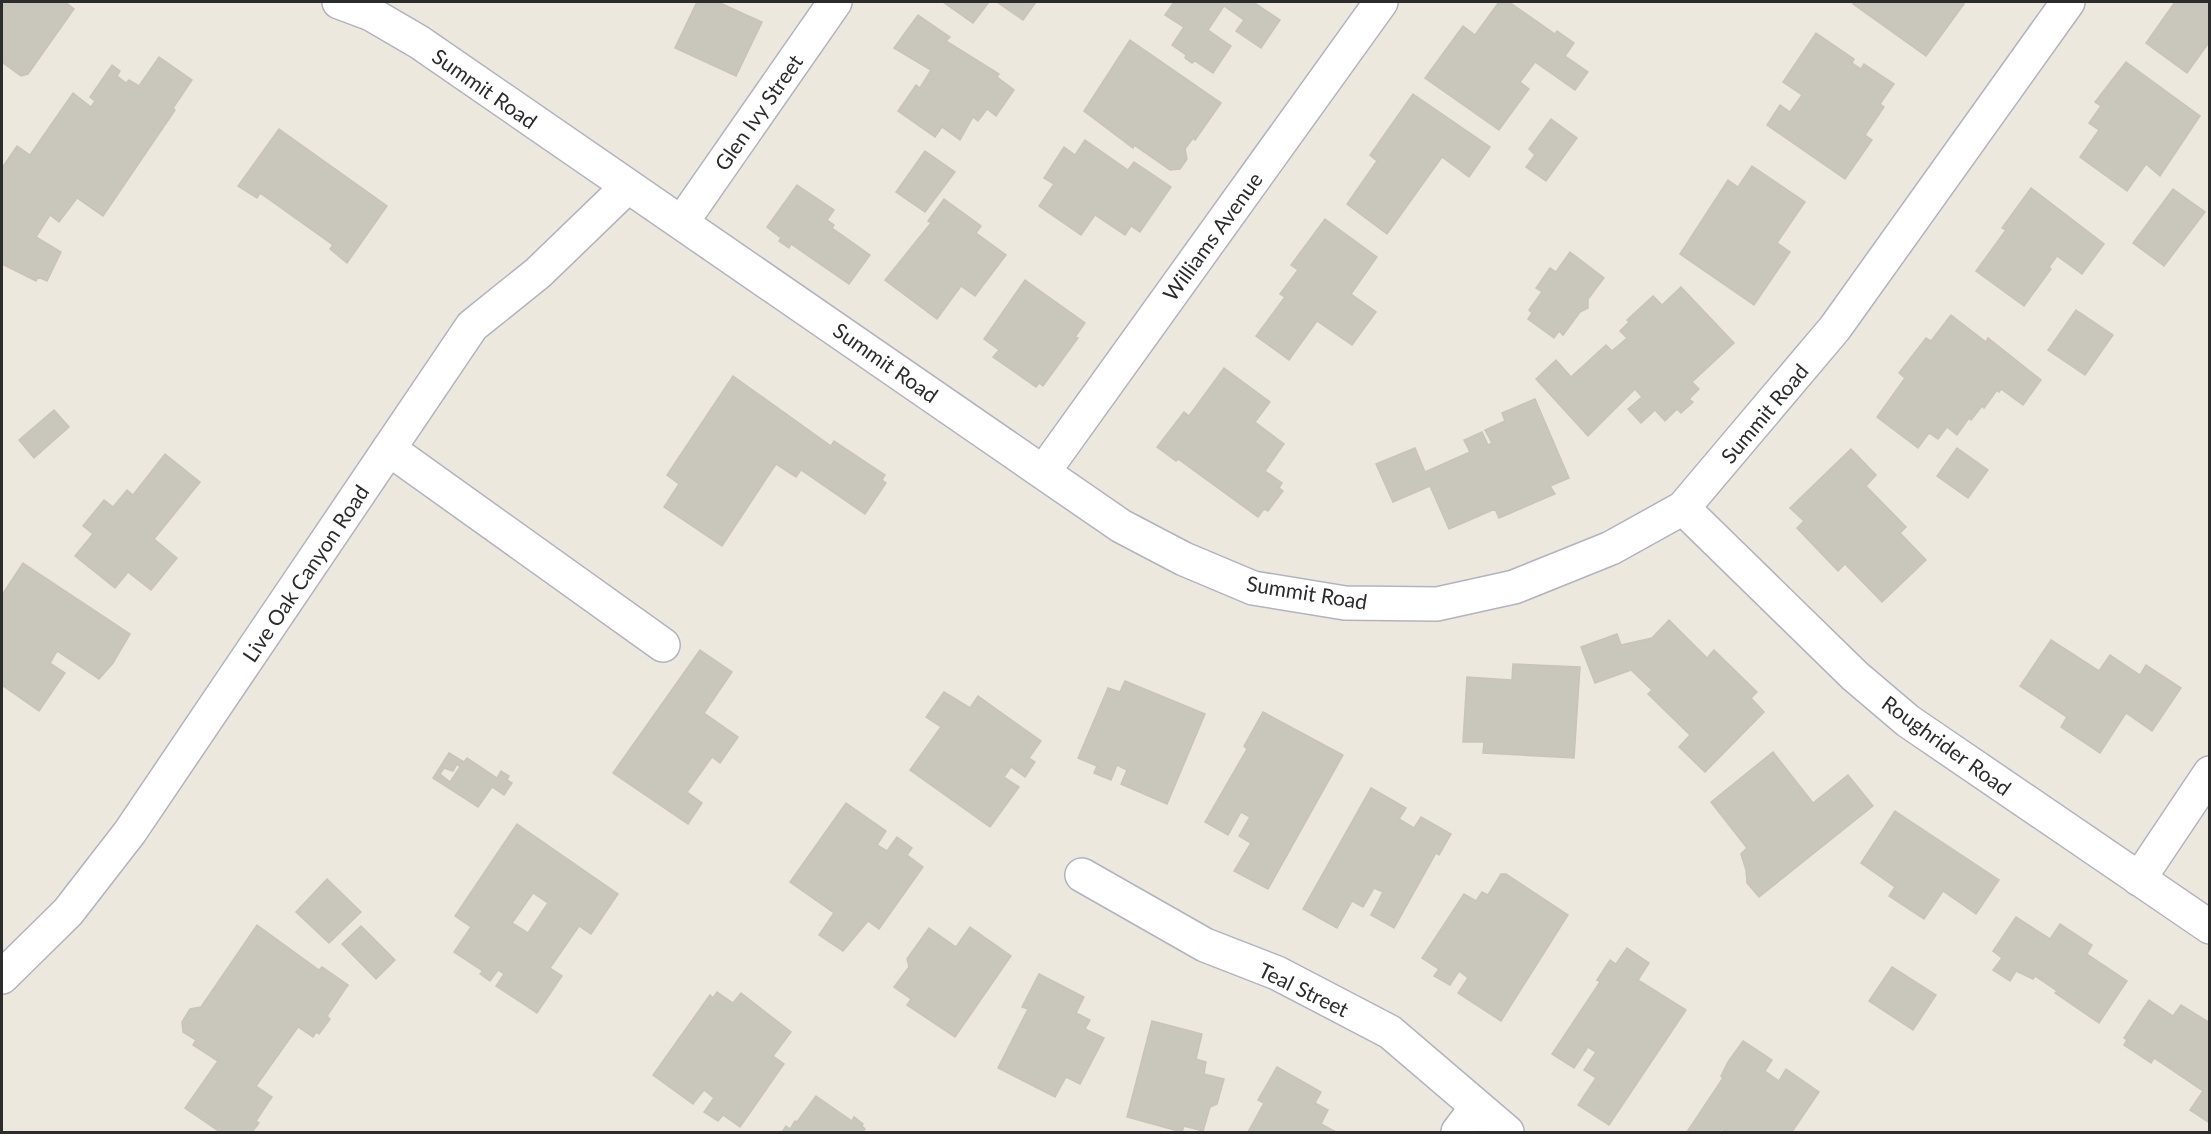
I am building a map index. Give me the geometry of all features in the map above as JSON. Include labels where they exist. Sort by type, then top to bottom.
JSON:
[{"type":"street","name":"Summit Road","points":[[339,2],[374,8],[627,187],[682,222],[1121,526],[1184,559],[1253,588],[1345,603],[1437,604],[1514,587],[1611,548],[1683,508],[1834,328],[2068,2]]},
{"type":"street","name":"Glen Ivy Street","points":[[682,222],[835,2]]},
{"type":"street","name":"Williams Avenue","points":[[1044,471],[1381,2]]},
{"type":"street","name":"Live Oak Canyon Road","points":[[2,977],[68,912],[130,832],[472,327],[538,273],[627,187]]},
{"type":"street","points":[[389,449],[663,645]]},
{"type":"street","name":"Roughrider Road","points":[[1683,508],[1856,676],[1908,721],[2210,927]]},
{"type":"street","points":[[2139,879],[2210,773]]},
{"type":"street","name":"Teal Street","points":[[1082,875],[1205,945],[1277,973],[1390,1032],[1468,1120],[1507,1132]]},
{"type":"building","points":[[2,2],[65,2],[74,9],[28,74],[21,76],[2,62]]},
{"type":"building","points":[[697,2],[718,2],[762,22],[736,76],[675,48]]},
{"type":"building","points":[[943,2],[989,2],[973,23]]},
{"type":"building","points":[[997,2],[1036,2],[1023,20]]},
{"type":"building","points":[[1174,2],[1253,2],[1280,20],[1261,48],[1236,31],[1244,20],[1224,6],[1208,30],[1231,46],[1213,73],[1195,61],[1192,63],[1185,58],[1186,55],[1172,45],[1184,27],[1165,15]]},
{"type":"building","points":[[1499,2],[1509,2],[1555,34],[1557,31],[1574,43],[1565,56],[1588,72],[1575,90],[1535,62],[1520,82],[1529,89],[1499,130],[1425,78],[1463,26],[1475,35]]},
{"type":"building","points":[[1855,2],[1961,2],[1964,4],[1926,56],[1853,4]]},
{"type":"building","points":[[2175,2],[2210,2],[2210,41],[2187,73],[2146,43]]},
{"type":"building","points":[[918,15],[950,37],[946,41],[999,74],[997,77],[1014,90],[996,116],[987,109],[978,121],[973,117],[960,140],[942,127],[935,137],[898,111],[916,85],[920,88],[931,70],[894,48]]},
{"type":"building","points":[[1816,33],[1854,59],[1852,63],[1861,69],[1864,64],[1894,84],[1880,104],[1884,107],[1865,135],[1872,140],[1845,179],[1767,125],[1780,105],[1790,112],[1802,95],[1783,82]]},
{"type":"building","points":[[1130,40],[1221,103],[1195,140],[1193,138],[1185,149],[1187,159],[1180,169],[1170,170],[1134,145],[1133,148],[1084,111]]},
{"type":"building","points":[[159,57],[192,80],[173,108],[175,110],[103,216],[77,198],[59,222],[50,215],[36,237],[61,252],[47,281],[38,277],[36,281],[2,264],[2,168],[17,146],[30,155],[73,93],[91,107],[95,101],[90,97],[112,65],[120,71],[117,76],[126,83],[129,80],[139,86]]},
{"type":"building","points":[[2126,62],[2200,116],[2160,176],[2146,164],[2127,191],[2080,157],[2099,130],[2089,123],[2101,106],[2095,102]]},
{"type":"building","points":[[1413,94],[1490,147],[1469,177],[1442,157],[1387,234],[1347,204],[1377,161],[1370,155]]},
{"type":"building","points":[[1551,119],[1577,138],[1546,181],[1526,167],[1535,155],[1529,149]]},
{"type":"building","points":[[279,129],[387,206],[347,263],[330,249],[333,245],[260,193],[257,198],[238,186]]},
{"type":"building","points":[[1085,140],[1128,170],[1134,162],[1171,187],[1140,232],[1131,226],[1125,235],[1095,215],[1081,235],[1039,206],[1054,184],[1044,178],[1064,147],[1075,155]]},
{"type":"building","points":[[925,151],[955,172],[925,212],[896,192]]},
{"type":"building","points":[[1752,166],[1805,202],[1777,243],[1790,252],[1754,305],[1680,254],[1728,180],[1738,187]]},
{"type":"building","points":[[797,185],[834,210],[827,220],[834,225],[832,228],[870,255],[849,284],[791,244],[789,248],[779,241],[781,238],[767,227]]},
{"type":"building","points":[[2031,188],[2104,244],[2082,274],[2057,256],[2049,267],[2051,269],[2024,306],[1976,271],[2006,230],[2002,228]]},
{"type":"building","points":[[2173,189],[2205,212],[2164,266],[2133,243]]},
{"type":"building","points":[[944,199],[981,226],[976,233],[1006,255],[975,296],[961,286],[937,319],[885,280],[931,223],[928,221]]},
{"type":"building","points":[[1325,219],[1377,257],[1351,294],[1376,312],[1352,345],[1317,321],[1289,360],[1256,336],[1285,297],[1280,294],[1298,270],[1291,265]]},
{"type":"building","points":[[1570,252],[1604,278],[1588,299],[1588,308],[1580,312],[1563,335],[1559,331],[1554,338],[1528,319],[1532,313],[1529,310],[1542,292],[1536,288],[1550,268],[1556,272]]},
{"type":"building","points":[[1025,280],[1085,323],[1075,337],[1078,338],[1043,386],[1039,383],[1036,387],[993,357],[999,350],[984,339]]},
{"type":"building","points":[[1681,287],[1734,343],[1692,382],[1699,389],[1689,399],[1693,402],[1681,413],[1677,409],[1665,421],[1655,410],[1641,423],[1628,409],[1642,397],[1635,389],[1588,436],[1536,379],[1556,360],[1571,377],[1606,345],[1612,351],[1627,338],[1620,331],[1629,322],[1627,320],[1653,296],[1662,305]]},
{"type":"building","points":[[2076,310],[2113,335],[2085,375],[2048,350]]},
{"type":"building","points":[[1951,315],[1986,342],[1988,338],[2041,380],[2023,405],[2001,389],[1999,392],[1997,390],[1984,408],[1982,406],[1971,420],[1969,418],[1957,435],[1947,427],[1938,439],[1929,433],[1918,448],[1877,417],[1905,378],[1899,373],[1926,338],[1931,341]]},
{"type":"building","points":[[1224,368],[1270,402],[1255,422],[1284,444],[1265,471],[1282,483],[1279,488],[1283,491],[1268,511],[1264,509],[1258,517],[1178,459],[1176,461],[1157,447],[1184,412],[1189,416]]},
{"type":"building","points":[[733,376],[831,446],[834,441],[885,475],[882,480],[886,483],[865,514],[801,470],[796,477],[776,464],[722,546],[664,507],[679,484],[667,475]]},
{"type":"building","points":[[1535,399],[1569,478],[1550,486],[1555,494],[1499,518],[1495,509],[1449,529],[1430,486],[1393,502],[1376,464],[1415,448],[1425,472],[1470,452],[1464,440],[1482,432],[1488,445],[1492,443],[1485,430],[1505,421],[1502,413]]},
{"type":"building","points":[[54,410],[69,427],[34,458],[19,440]]},
{"type":"building","points":[[1957,448],[1988,470],[1968,498],[1937,476]]},
{"type":"building","points":[[1851,449],[1876,475],[1866,486],[1906,527],[1900,533],[1926,560],[1882,602],[1845,564],[1838,571],[1797,528],[1804,521],[1790,508]]},
{"type":"building","points":[[165,454],[200,482],[154,539],[177,558],[151,590],[128,572],[115,588],[75,556],[93,534],[83,526],[104,500],[113,507],[127,490],[133,495]]},
{"type":"building","points":[[23,563],[130,634],[113,663],[99,679],[57,651],[50,663],[65,673],[39,711],[2,685],[2,595]]},
{"type":"building","points":[[1669,620],[1707,658],[1714,650],[1757,692],[1751,698],[1764,712],[1705,772],[1679,747],[1690,735],[1648,694],[1652,690],[1631,670],[1595,683],[1581,647],[1617,634],[1621,645],[1652,638]]},
{"type":"building","points":[[2051,640],[2099,671],[2110,655],[2140,675],[2146,665],[2181,688],[2152,731],[2126,713],[2100,753],[2061,727],[2067,717],[2020,686]]},
{"type":"building","points":[[700,650],[732,672],[704,713],[738,737],[720,763],[712,757],[687,792],[702,803],[688,824],[613,773]]},
{"type":"building","points":[[1513,664],[1580,667],[1574,758],[1483,753],[1484,742],[1463,742],[1467,677],[1512,680]]},
{"type":"building","points":[[1125,681],[1205,714],[1167,804],[1121,784],[1127,770],[1117,765],[1111,780],[1094,773],[1097,766],[1078,758],[1108,688],[1120,692]]},
{"type":"building","points":[[944,692],[970,708],[978,696],[1041,741],[1029,758],[1035,762],[1025,777],[1011,767],[1004,777],[1019,787],[990,827],[910,770],[941,727],[926,717]]},
{"type":"building","points":[[1263,712],[1343,755],[1268,889],[1234,871],[1251,843],[1239,836],[1250,817],[1241,812],[1228,835],[1205,822],[1247,749],[1244,746]]},
{"type":"building","points":[[1773,752],[1813,803],[1848,775],[1873,806],[1759,897],[1747,883],[1741,854],[1747,848],[1711,802]]},
{"type":"building","points":[[449,753],[464,762],[467,758],[497,778],[501,771],[509,776],[507,780],[512,783],[504,795],[492,787],[478,807],[433,778]],"holes":[[[457,764],[460,767],[450,782],[440,774],[444,768],[453,771]]]},
{"type":"building","points":[[1371,788],[1406,808],[1399,819],[1414,828],[1421,817],[1451,834],[1439,855],[1436,853],[1394,928],[1371,915],[1383,892],[1374,888],[1363,907],[1352,901],[1337,928],[1303,909]]},
{"type":"building","points":[[846,803],[886,831],[877,845],[887,851],[897,837],[912,848],[907,855],[923,867],[879,929],[868,921],[843,951],[819,935],[834,913],[790,882]]},
{"type":"building","points":[[1895,811],[1999,880],[1976,914],[1943,891],[1924,919],[1889,896],[1895,887],[1861,863]]},
{"type":"building","points":[[517,824],[618,894],[591,934],[579,926],[550,968],[562,976],[537,1013],[496,986],[504,974],[498,970],[490,981],[480,974],[483,971],[454,952],[471,927],[455,916]],"holes":[[[533,893],[548,903],[528,933],[512,923]]]},
{"type":"building","points":[[1501,874],[1506,874],[1568,915],[1501,1021],[1458,993],[1468,978],[1459,971],[1450,985],[1434,976],[1439,969],[1422,958],[1464,894],[1476,901],[1482,892],[1488,895]]},
{"type":"building","points":[[327,879],[361,912],[329,943],[296,912]]},
{"type":"building","points":[[2016,917],[2050,939],[2060,924],[2092,945],[2087,954],[2127,981],[2099,1023],[2055,993],[2057,991],[2035,976],[2033,979],[2016,971],[2010,981],[1993,970],[2002,958],[1993,951]]},
{"type":"building","points":[[257,925],[319,970],[322,967],[348,985],[327,1016],[330,1019],[319,1034],[316,1032],[313,1037],[298,1027],[256,1086],[272,1097],[256,1121],[259,1123],[252,1132],[220,1132],[185,1108],[218,1061],[193,1045],[196,1040],[183,1032],[182,1022],[190,1009],[201,1007]]},
{"type":"building","points":[[361,926],[395,960],[376,979],[342,944]]},
{"type":"building","points":[[970,927],[1011,956],[955,1037],[907,1005],[911,999],[894,987],[909,967],[907,959],[929,928],[956,947]]},
{"type":"building","points":[[1627,948],[1649,963],[1638,980],[1686,1010],[1609,1125],[1578,1105],[1596,1078],[1584,1070],[1596,1052],[1588,1047],[1574,1068],[1552,1054],[1600,982],[1597,980],[1610,960],[1616,964]]},
{"type":"building","points":[[1892,967],[1936,995],[1913,1030],[1869,1001]]},
{"type":"building","points":[[1039,974],[1084,997],[1076,1013],[1090,1020],[1085,1029],[1104,1038],[1080,1084],[1066,1077],[1055,1097],[998,1068],[1028,1009],[1022,1007]]},
{"type":"building","points":[[717,992],[733,1003],[741,993],[791,1032],[773,1056],[784,1064],[740,1127],[723,1115],[718,1121],[704,1112],[714,1098],[704,1090],[693,1104],[653,1075],[710,995],[713,998]]},
{"type":"building","points":[[2149,1000],[2173,1016],[2181,1005],[2210,1023],[2210,1123],[2190,1110],[2203,1091],[2154,1058],[2151,1063],[2124,1045],[2127,1040],[2124,1038]]},
{"type":"building","points":[[1152,1021],[1202,1034],[1196,1059],[1206,1062],[1204,1074],[1224,1079],[1217,1104],[1210,1107],[1203,1131],[1184,1126],[1182,1132],[1127,1117]]},
{"type":"building","points":[[1743,1041],[1772,1060],[1765,1071],[1779,1081],[1786,1069],[1819,1092],[1792,1132],[1726,1132],[1721,1129],[1719,1132],[1687,1132],[1723,1078],[1721,1076],[1728,1062]]},
{"type":"building","points":[[1277,1067],[1321,1092],[1315,1103],[1328,1110],[1321,1124],[1336,1132],[1248,1132],[1264,1103],[1258,1100]]},
{"type":"building","points":[[816,1096],[852,1121],[854,1117],[863,1124],[865,1129],[862,1132],[782,1132],[786,1126],[790,1129],[795,1121],[797,1122]]}]
